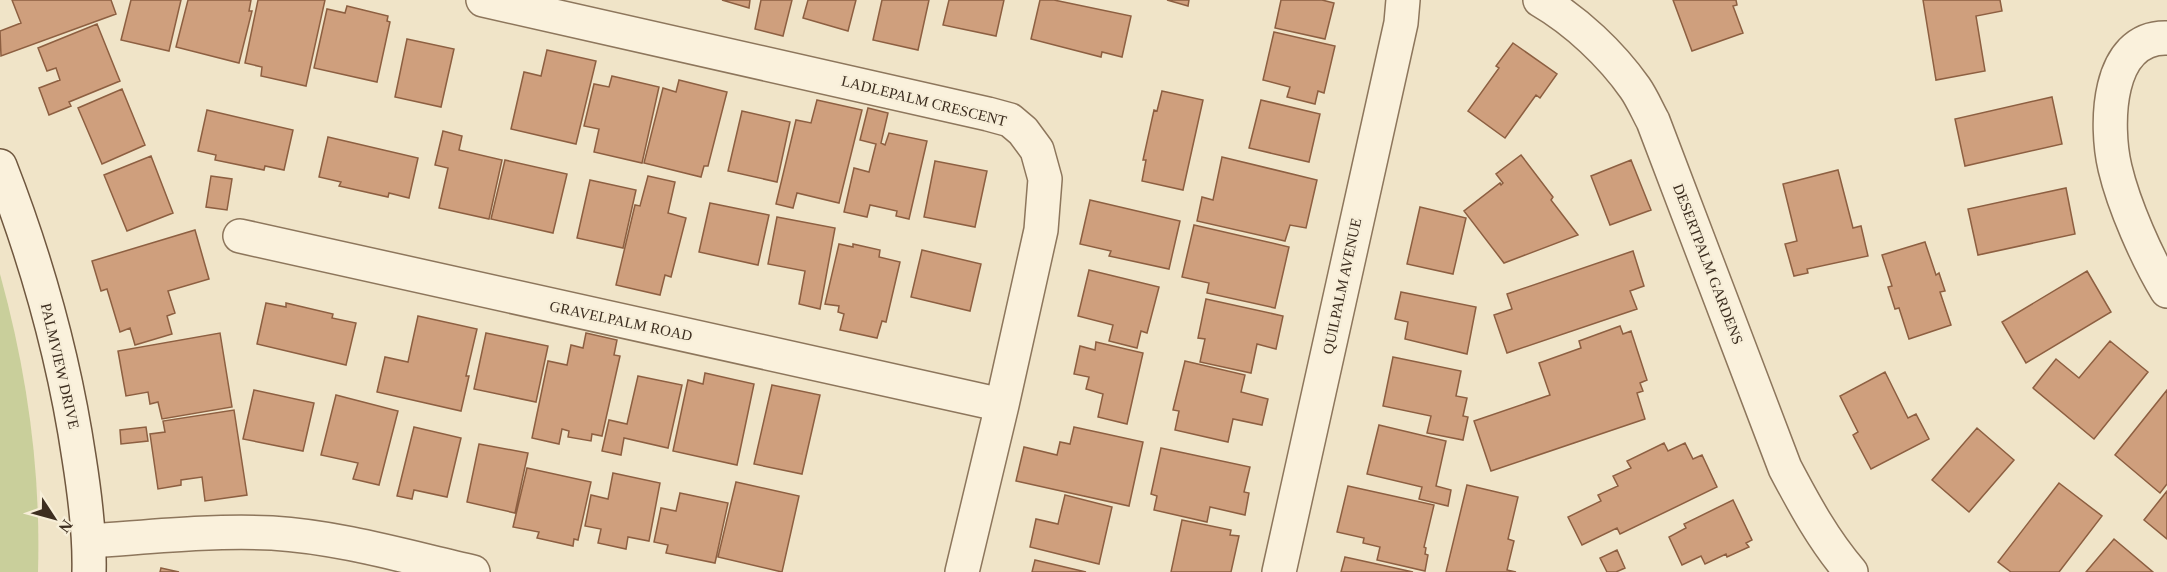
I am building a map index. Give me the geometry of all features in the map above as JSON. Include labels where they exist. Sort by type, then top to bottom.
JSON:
[{"type":"street","name":"LADLEPALM CRESCENT","points":[[483,0],[1010,120],[1023,131],[1037,150],[1045,179],[1041,230],[962,572]]},
{"type":"street","name":"QUILPALM AVENUE","points":[[1279,572],[1401,23],[1403,0]]},
{"type":"street","name":"DESERTPALM GARDENS","points":[[1540,0],[1556,9],[1614,62],[1635,89],[1653,121],[1785,468],[1836,567]]},
{"type":"street","points":[[2167,38],[2145,42],[2130,53],[2121,65],[2113,88],[2110,121],[2115,168],[2136,229],[2167,291]]},
{"type":"street","name":"PALMVIEW DRIVE","points":[[0,166],[21,219],[54,328],[73,414],[89,557]]},
{"type":"street","name":"GRAVELPALM ROAD","points":[[240,236],[1002,405]]},
{"type":"street","points":[[89,557],[235,532],[274,533],[348,544],[473,572]]},
{"type":"green space","points":[[0,274],[18,348],[30,422],[37,496],[38,572],[0,572]]},
{"type":"building","points":[[12,0],[111,0],[116,14],[1,56],[0,31],[21,23]]},
{"type":"building","points":[[131,0],[181,0],[169,51],[121,40]]},
{"type":"building","points":[[188,0],[251,0],[249,11],[252,11],[239,63],[176,47]]},
{"type":"building","points":[[258,0],[325,0],[306,86],[261,76],[262,67],[245,63]]},
{"type":"building","points":[[722,0],[750,0],[749,8]]},
{"type":"building","points":[[761,0],[792,0],[783,36],[755,29]]},
{"type":"building","points":[[808,0],[856,0],[848,31],[803,18]]},
{"type":"building","points":[[882,0],[929,0],[918,50],[873,40]]},
{"type":"building","points":[[949,0],[1004,0],[996,36],[943,25]]},
{"type":"building","points":[[1040,0],[1054,0],[1131,16],[1122,57],[1102,52],[1101,57],[1031,39]]},
{"type":"building","points":[[1167,0],[1189,0],[1188,6]]},
{"type":"building","points":[[1281,0],[1322,0],[1334,3],[1325,39],[1275,28]]},
{"type":"building","points":[[1673,0],[1736,0],[1737,5],[1733,6],[1743,33],[1692,51]]},
{"type":"building","points":[[1923,0],[2000,0],[2002,11],[1976,16],[1985,71],[1936,80]]},
{"type":"building","points":[[347,6],[388,16],[387,21],[390,22],[377,82],[314,68],[327,9],[345,13]]},
{"type":"building","points":[[97,24],[120,81],[69,102],[71,106],[49,115],[39,88],[60,80],[56,68],[47,71],[38,48]]},
{"type":"building","points":[[1274,32],[1335,46],[1324,93],[1318,91],[1315,104],[1287,97],[1290,87],[1263,80]]},
{"type":"building","points":[[407,39],[454,49],[441,107],[395,97]]},
{"type":"building","points":[[1513,43],[1557,74],[1540,98],[1536,95],[1505,138],[1468,111],[1499,68],[1496,66]]},
{"type":"building","points":[[547,50],[596,61],[576,144],[511,129],[524,72],[541,76]]},
{"type":"building","points":[[612,76],[659,87],[642,163],[594,152],[599,129],[584,126],[594,84],[609,87]]},
{"type":"building","points":[[679,80],[727,92],[708,166],[704,166],[701,177],[644,163],[663,88],[676,92]]},
{"type":"building","points":[[122,89],[145,145],[102,164],[78,108]]},
{"type":"building","points":[[1162,91],[1203,100],[1183,190],[1142,181],[1146,160],[1143,160],[1154,110],[1157,111]]},
{"type":"building","points":[[2052,97],[2062,144],[1965,166],[1955,119]]},
{"type":"building","points":[[817,100],[862,110],[839,203],[797,193],[793,208],[776,204],[796,120],[811,123]]},
{"type":"building","points":[[1261,100],[1320,114],[1309,162],[1249,148]]},
{"type":"building","points":[[868,108],[888,113],[881,143],[885,145],[889,133],[927,141],[909,219],[896,216],[897,211],[870,205],[867,217],[844,212],[854,168],[869,172],[876,144],[860,140]]},
{"type":"building","points":[[207,110],[293,130],[284,170],[265,166],[264,170],[215,160],[216,155],[198,151]]},
{"type":"building","points":[[742,111],[790,122],[777,182],[728,171]]},
{"type":"building","points":[[443,131],[462,136],[459,150],[502,160],[489,219],[439,208],[448,168],[435,165]]},
{"type":"building","points":[[328,137],[418,158],[409,198],[389,193],[388,197],[339,186],[341,182],[319,177]]},
{"type":"building","points":[[1521,155],[1578,235],[1504,263],[1464,211],[1500,183],[1501,185],[1503,183],[1496,174]]},
{"type":"building","points":[[151,156],[173,213],[127,231],[104,175]]},
{"type":"building","points":[[1222,157],[1317,180],[1306,228],[1290,225],[1285,241],[1197,221],[1202,197],[1213,200]]},
{"type":"building","points":[[505,160],[567,174],[553,233],[491,219]]},
{"type":"building","points":[[1631,160],[1651,210],[1610,225],[1591,176]]},
{"type":"building","points":[[935,161],[987,171],[975,227],[924,217]]},
{"type":"building","points":[[1838,170],[1853,228],[1861,226],[1868,256],[1807,269],[1808,273],[1794,276],[1785,244],[1797,241],[1783,184]]},
{"type":"building","points":[[211,176],[232,179],[227,210],[206,207]]},
{"type":"building","points":[[648,176],[675,182],[668,213],[686,218],[671,277],[665,275],[660,295],[616,285],[635,205],[640,206]]},
{"type":"building","points":[[590,180],[636,190],[623,248],[577,238]]},
{"type":"building","points":[[2066,188],[2075,234],[1978,255],[1968,209]]},
{"type":"building","points":[[1090,200],[1180,221],[1169,269],[1109,256],[1111,251],[1080,244]]},
{"type":"building","points":[[710,203],[769,215],[758,265],[699,252]]},
{"type":"building","points":[[1420,207],[1466,218],[1453,274],[1407,264]]},
{"type":"building","points":[[777,217],[835,228],[820,309],[799,304],[805,271],[768,264]]},
{"type":"building","points":[[1194,225],[1289,247],[1275,308],[1207,293],[1209,283],[1182,277]]},
{"type":"building","points":[[195,230],[209,279],[168,291],[175,313],[167,316],[172,334],[135,345],[130,328],[120,332],[107,289],[101,291],[92,261]]},
{"type":"building","points":[[1925,242],[1936,275],[1939,273],[1945,291],[1940,292],[1951,325],[1909,339],[1899,308],[1895,309],[1888,287],[1892,286],[1882,255]]},
{"type":"building","points":[[839,244],[853,247],[853,244],[880,250],[879,257],[900,262],[886,322],[882,321],[877,338],[840,330],[844,314],[838,312],[839,306],[825,304]]},
{"type":"building","points":[[922,250],[981,264],[970,311],[911,297]]},
{"type":"building","points":[[1633,251],[1644,286],[1630,291],[1637,309],[1507,353],[1494,315],[1512,309],[1507,294]]},
{"type":"building","points":[[1089,270],[1159,287],[1147,333],[1141,331],[1137,348],[1109,341],[1113,325],[1078,316]]},
{"type":"building","points":[[2087,271],[2111,312],[2026,363],[2002,322]]},
{"type":"building","points":[[1401,292],[1476,307],[1467,354],[1405,339],[1408,322],[1395,319]]},
{"type":"building","points":[[1206,299],[1283,316],[1276,349],[1257,344],[1251,373],[1200,362],[1205,339],[1198,338]]},
{"type":"building","points":[[266,303],[286,307],[286,303],[333,314],[332,318],[356,323],[346,365],[257,344]]},
{"type":"building","points":[[418,316],[477,329],[461,411],[377,392],[385,357],[408,362]]},
{"type":"building","points":[[1620,326],[1623,334],[1631,331],[1647,380],[1640,383],[1643,391],[1637,393],[1645,419],[1491,471],[1474,421],[1550,395],[1539,363],[1581,348],[1579,341]]},
{"type":"building","points":[[220,333],[232,407],[162,419],[158,402],[150,404],[148,392],[126,396],[118,351]]},
{"type":"building","points":[[486,333],[548,346],[536,402],[474,389]]},
{"type":"building","points":[[586,333],[617,340],[614,355],[620,356],[602,436],[592,434],[591,441],[568,437],[569,431],[562,429],[559,444],[532,438],[548,361],[567,365],[571,345],[583,348]]},
{"type":"building","points":[[2110,341],[2148,372],[2094,439],[2033,388],[2056,359],[2079,378]]},
{"type":"building","points":[[1096,342],[1143,353],[1127,424],[1098,417],[1103,394],[1086,389],[1089,377],[1074,374],[1080,346],[1095,350]]},
{"type":"building","points":[[1393,357],[1461,371],[1456,396],[1467,398],[1463,416],[1468,417],[1463,440],[1427,433],[1431,416],[1383,406]]},
{"type":"building","points":[[1185,361],[1245,375],[1241,392],[1268,399],[1262,425],[1233,419],[1228,442],[1175,430],[1179,411],[1173,410]]},
{"type":"building","points":[[1885,372],[1908,418],[1916,414],[1929,439],[1871,469],[1853,435],[1858,432],[1840,396]]},
{"type":"building","points":[[705,373],[754,384],[737,465],[673,451],[688,380],[703,384]]},
{"type":"building","points":[[638,376],[682,385],[668,448],[624,438],[621,455],[602,451],[609,420],[627,424]]},
{"type":"building","points":[[772,385],[820,395],[802,474],[754,464]]},
{"type":"building","points":[[254,390],[314,403],[303,451],[243,439]]},
{"type":"building","points":[[2167,390],[2167,484],[2160,493],[2115,455]]},
{"type":"building","points":[[336,395],[398,411],[379,485],[353,479],[358,463],[321,455]]},
{"type":"building","points":[[234,410],[247,495],[205,501],[202,477],[181,480],[181,485],[158,489],[150,434],[165,432],[163,421]]},
{"type":"building","points":[[1379,425],[1446,441],[1436,486],[1451,490],[1448,506],[1419,499],[1422,487],[1367,474]]},
{"type":"building","points":[[146,427],[148,441],[121,444],[120,430]]},
{"type":"building","points":[[414,427],[461,438],[447,497],[414,490],[412,499],[397,496]]},
{"type":"building","points":[[1074,427],[1143,442],[1129,506],[1016,481],[1024,447],[1057,455],[1060,442],[1070,444]]},
{"type":"building","points":[[1977,428],[2014,460],[1969,512],[1932,480]]},
{"type":"building","points":[[1664,443],[1668,451],[1685,443],[1693,459],[1702,455],[1717,487],[1620,534],[1617,528],[1582,545],[1568,517],[1601,501],[1598,495],[1618,486],[1613,476],[1631,468],[1627,461]]},
{"type":"building","points":[[479,444],[528,453],[515,513],[467,502]]},
{"type":"building","points":[[1161,448],[1250,467],[1244,492],[1249,493],[1245,515],[1210,507],[1207,522],[1154,510],[1157,496],[1151,494]]},
{"type":"building","points":[[527,468],[591,482],[578,540],[574,539],[573,546],[537,538],[539,532],[513,527]]},
{"type":"building","points":[[613,473],[660,483],[649,541],[628,537],[626,549],[598,543],[601,529],[585,526],[591,495],[608,499]]},
{"type":"building","points":[[736,482],[799,496],[782,572],[718,557]]},
{"type":"building","points":[[2059,483],[2102,516],[2059,572],[2011,572],[1998,562]]},
{"type":"building","points":[[1467,485],[1518,497],[1508,539],[1514,541],[1507,570],[1516,572],[1446,572]]},
{"type":"building","points":[[1348,486],[1434,505],[1424,547],[1426,548],[1425,554],[1428,555],[1425,571],[1377,560],[1380,547],[1363,543],[1364,538],[1337,532]]},
{"type":"building","points":[[2167,491],[2167,539],[2144,520]]},
{"type":"building","points":[[680,493],[728,503],[715,563],[666,553],[668,545],[654,542],[661,508],[676,511]]},
{"type":"building","points":[[1065,495],[1112,507],[1099,564],[1030,547],[1036,519],[1058,524]]},
{"type":"building","points":[[1733,500],[1752,540],[1746,543],[1749,547],[1705,564],[1701,556],[1682,565],[1669,537],[1686,528],[1684,524]]},
{"type":"building","points":[[1182,520],[1231,530],[1230,535],[1239,536],[1231,572],[1171,572]]},
{"type":"building","points":[[2114,539],[2153,572],[2086,572]]},
{"type":"building","points":[[1617,550],[1625,568],[1616,572],[1607,572],[1600,558]]},
{"type":"building","points":[[1345,557],[1413,572],[1341,572]]},
{"type":"building","points":[[1035,560],[1086,572],[1032,572]]},
{"type":"building","points":[[161,568],[179,572],[160,572]]}]
